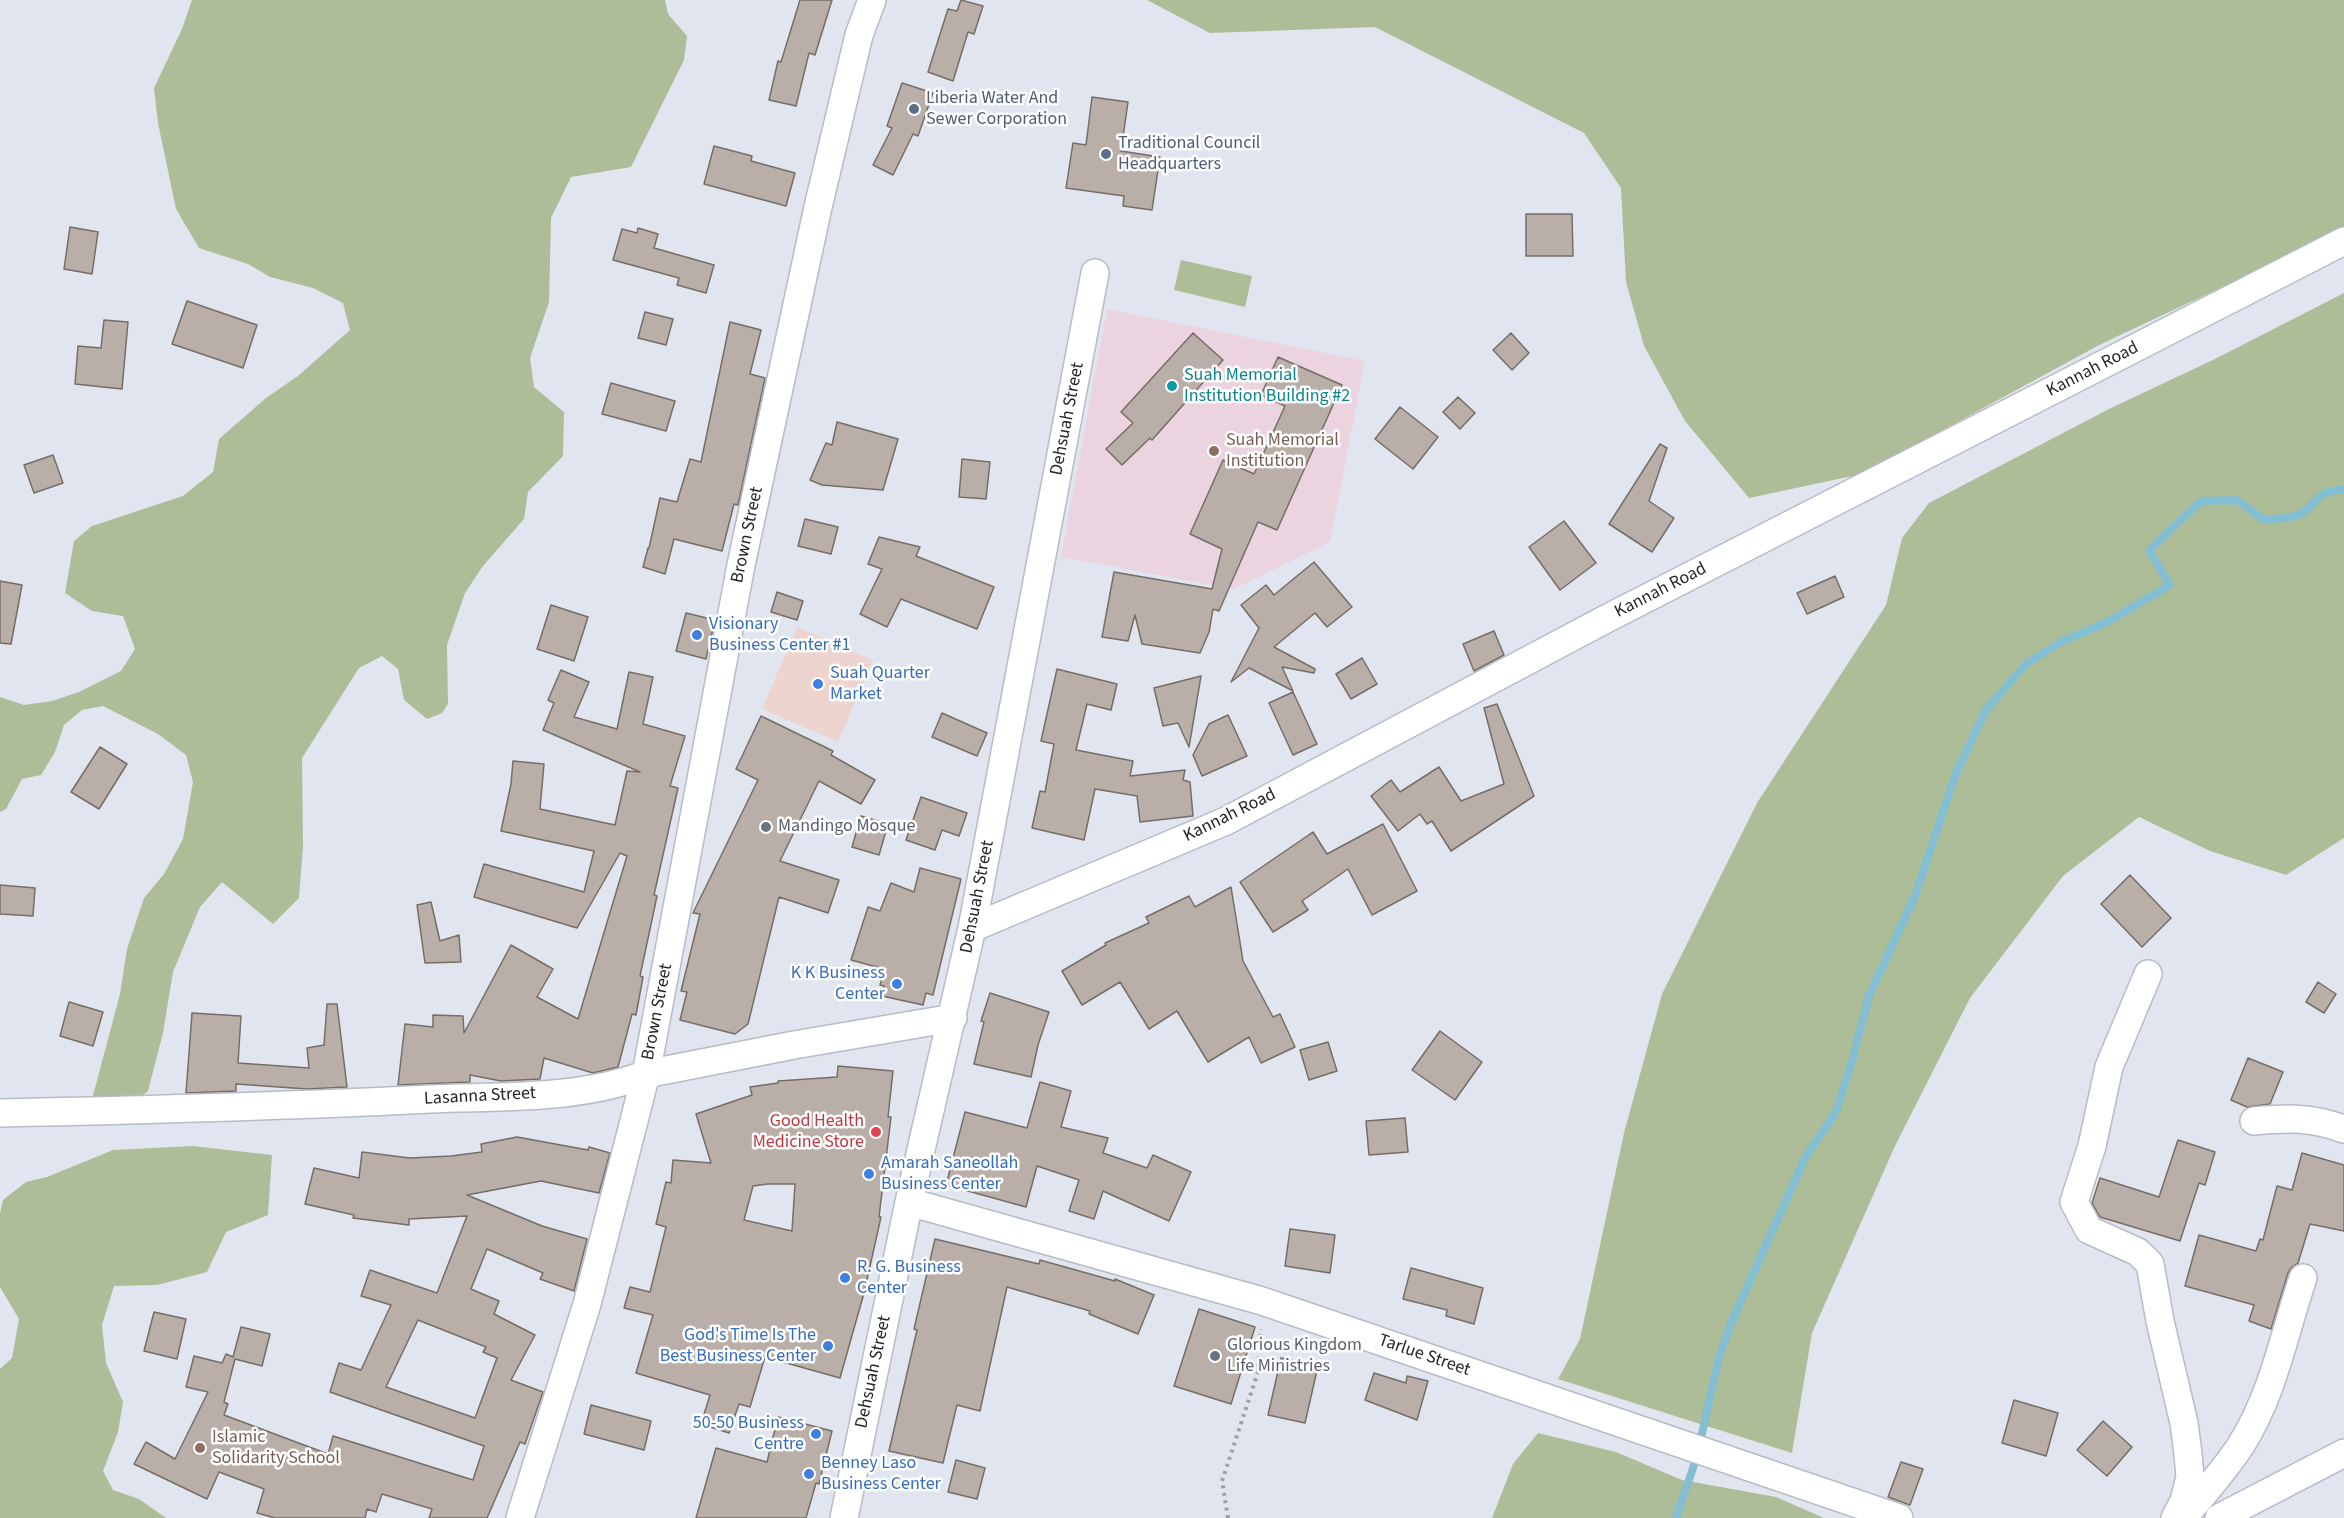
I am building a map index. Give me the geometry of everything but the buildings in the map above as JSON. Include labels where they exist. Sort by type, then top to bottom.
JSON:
[{"type":"street","name":"Brown Street","points":[[520,1518],[587,1304],[646,1074],[741,566],[818,207],[859,35],[872,0]]},
{"type":"street","name":"Kannah Road","points":[[972,928],[1226,821],[1604,620],[2344,241]]},
{"type":"street","name":"Dehsuah Street","points":[[844,1518],[909,1202],[972,928],[1095,273]]},
{"type":"street","points":[[2148,974],[2109,1067],[2092,1146],[2074,1202],[2089,1230],[2138,1252],[2150,1263],[2160,1322],[2184,1423],[2188,1454],[2190,1477],[2184,1501],[2175,1518]]},
{"type":"street","name":"Lasanna Street","points":[[0,1113],[275,1107],[555,1093],[626,1082],[646,1074],[794,1045],[953,1018]]},
{"type":"street","points":[[2254,1121],[2298,1118],[2324,1122],[2344,1129]]},
{"type":"street","name":"Tarlue Street","points":[[909,1202],[1262,1301],[1899,1518]]},
{"type":"street","points":[[2183,1518],[2241,1445],[2274,1373],[2303,1278]]},
{"type":"street","points":[[2219,1518],[2344,1453]]},
{"type":"path","points":[[1228,1518],[1222,1480],[1258,1372],[1262,1301]]},
{"type":"shaded area","name":"Suah Memorial Institution","points":[[1107,309],[1365,361],[1330,542],[1234,589],[1061,557]]},
{"type":"shaded area","name":"Suah Quarter Market","points":[[797,627],[873,660],[838,742],[762,709]]},
{"type":"green space","points":[[192,0],[665,0],[668,14],[687,36],[684,60],[631,167],[571,177],[551,218],[549,302],[530,358],[534,387],[564,412],[563,456],[528,492],[524,519],[483,566],[465,593],[447,645],[448,704],[442,713],[427,719],[404,700],[398,669],[382,656],[359,668],[302,758],[303,846],[299,898],[273,924],[222,882],[200,907],[173,972],[163,1033],[148,1091],[114,1119],[91,1103],[120,994],[127,949],[144,898],[164,874],[183,839],[193,782],[186,755],[158,734],[103,706],[82,710],[64,725],[55,752],[41,775],[22,779],[6,809],[0,812],[0,697],[24,705],[52,701],[79,692],[121,671],[135,649],[123,616],[92,611],[65,593],[74,541],[92,526],[183,496],[213,472],[219,439],[266,398],[298,376],[350,330],[343,303],[313,288],[270,277],[248,264],[199,248],[176,209],[158,123],[154,88],[182,29]]},
{"type":"green space","points":[[1147,0],[2344,0],[2344,230],[2101,344],[1862,474],[1749,498],[1685,421],[1644,346],[1626,282],[1621,188],[1584,133],[1375,27],[1210,33]]},
{"type":"green space","points":[[1181,260],[1252,276],[1245,307],[1174,290]]},
{"type":"green space","points":[[2344,293],[2344,838],[2286,875],[2210,851],[2139,817],[2063,876],[1970,998],[1895,1146],[1812,1333],[1792,1453],[1558,1379],[1580,1339],[1624,1133],[1662,994],[1757,803],[1886,605],[1902,538],[1929,503],[2109,409],[2215,359]]},
{"type":"green space","points":[[192,1146],[272,1155],[268,1215],[226,1232],[207,1272],[157,1285],[114,1286],[102,1325],[106,1363],[123,1402],[118,1432],[103,1471],[113,1490],[139,1499],[166,1518],[0,1518],[0,1369],[12,1358],[19,1319],[0,1287],[0,1213],[3,1200],[26,1182],[47,1177],[113,1150]]},
{"type":"green space","points":[[1538,1433],[1616,1452],[1682,1480],[1776,1497],[1824,1518],[1492,1518],[1513,1464]]},
{"type":"waterway","points":[[1701,1438],[1719,1357],[1732,1321],[1805,1158],[1836,1112],[1869,996],[1915,896],[1956,773],[1986,710],[2026,664],[2059,643],[2107,622],[2170,585],[2149,550],[2201,501],[2237,500],[2264,520],[2298,515],[2321,496],[2334,490],[2344,490]]},
{"type":"waterway","points":[[1676,1518],[1694,1465]]},
{"type":"place","name":"Liberia Water And Sewer Corporation","points":[[914,109]]},
{"type":"place","name":"Traditional Council Headquarters","points":[[1106,154]]},
{"type":"place","name":"Suah Memorial Institution Building #2","points":[[1172,386]]},
{"type":"place","name":"Suah Memorial Institution","points":[[1214,451]]},
{"type":"place","name":"Visionary Business Center #1","points":[[697,635]]},
{"type":"place","name":"Suah Quarter Market","points":[[818,684]]},
{"type":"place","name":"Mandingo Mosque","points":[[766,827]]},
{"type":"place","name":"K K Business Center","points":[[897,984]]},
{"type":"place","name":"Good Health Medicine Store","points":[[876,1132]]},
{"type":"place","name":"Amarah Saneollah Business Center","points":[[869,1174]]},
{"type":"place","name":"R. G. Business Center","points":[[845,1278]]},
{"type":"place","name":"God's Time Is The Best Business Center","points":[[828,1346]]},
{"type":"place","name":"Glorious Kingdom Life Ministries","points":[[1215,1356]]},
{"type":"place","name":"50-50 Business Centre","points":[[816,1434]]},
{"type":"place","name":"Islamic Solidarity School","points":[[200,1448]]},
{"type":"place","name":"Benney Laso Business Center","points":[[809,1474]]}]
